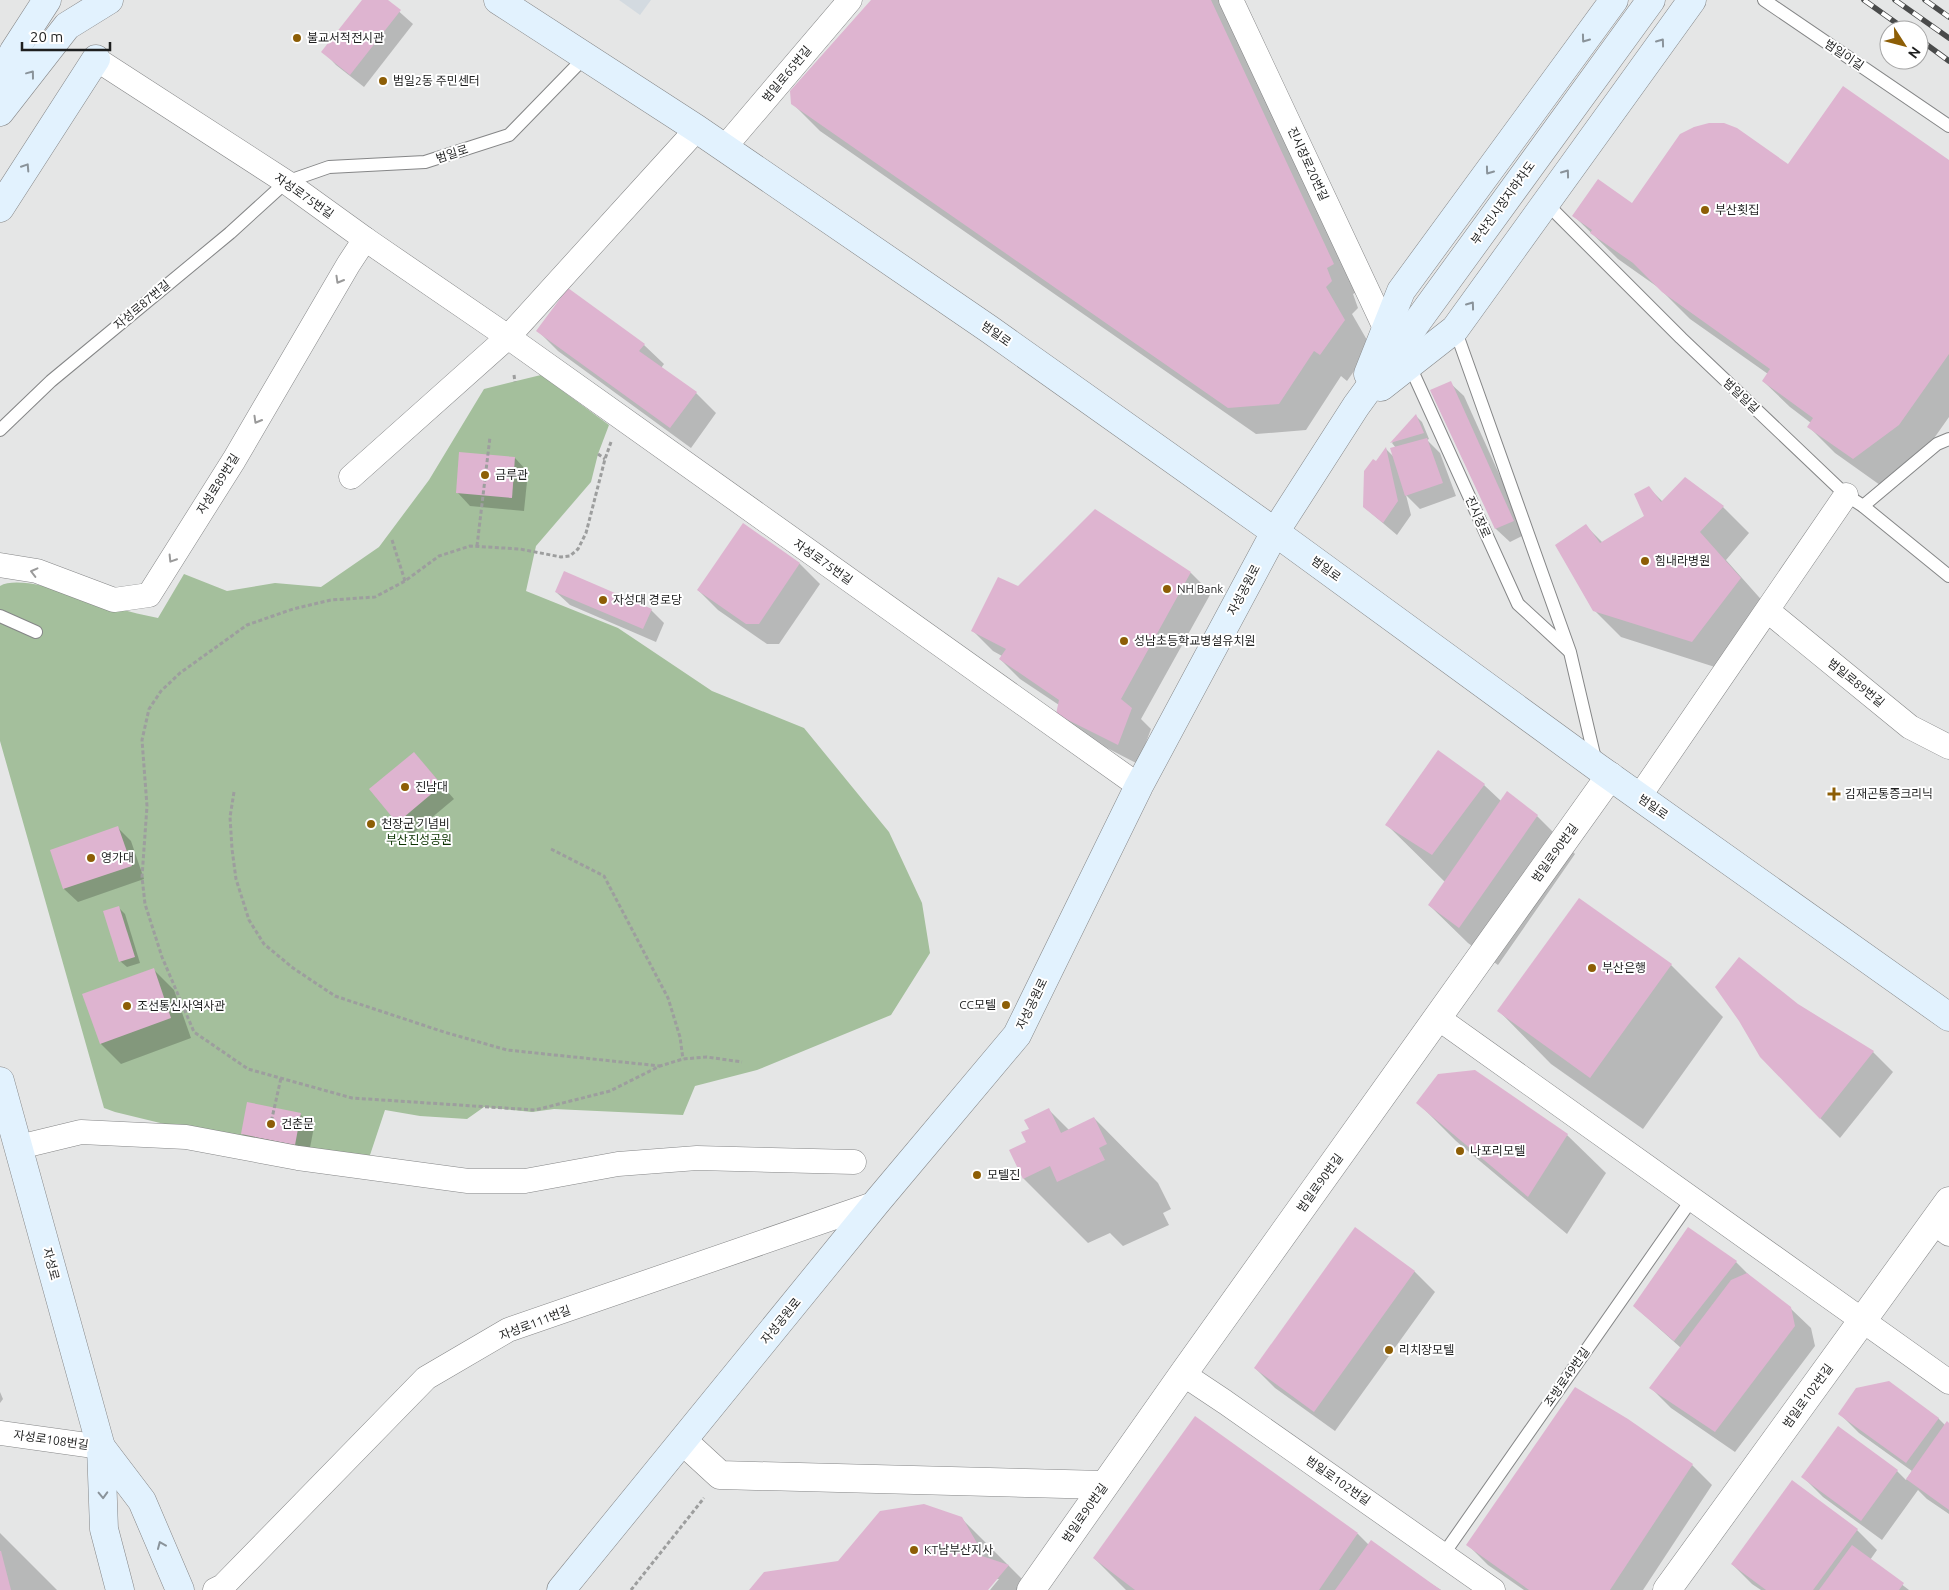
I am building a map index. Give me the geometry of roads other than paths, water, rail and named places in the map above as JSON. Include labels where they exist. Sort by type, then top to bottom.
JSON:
[{"type":"main road","points":[[0,78],[14,51],[47,0]]},
{"type":"main road","points":[[0,112],[67,26],[109,0]]},
{"type":"main road","name":"범일로","points":[[498,0],[697,129],[989,329],[1275,532],[1604,772],[1949,1017]]},
{"type":"main road","points":[[1275,532],[1356,406],[1401,291],[1614,0]]},
{"type":"main road","name":"부산진시장지하차도","points":[[1356,406],[1651,0]]},
{"type":"main road","points":[[1356,406],[1455,329],[1692,0]]},
{"type":"main road","points":[[0,208],[96,59]]},
{"type":"main road","name":"자성공원로","points":[[561,1590],[876,1203],[1018,1035],[1139,786],[1275,532]]},
{"type":"main road","name":"자성로","points":[[0,1081],[101,1447],[104,1529],[120,1590]]},
{"type":"main road","name":"자성로","points":[[101,1447],[142,1501],[180,1590]]},
{"type":"street","name":"범일로65번길","points":[[724,148],[850,0]]},
{"type":"street","name":"진시장로20번길","points":[[1231,0],[1385,328]]},
{"type":"street","name":"자성로75번길","points":[[96,59],[286,182],[365,239],[508,337],[1139,786]]},
{"type":"street","points":[[351,478],[508,337],[697,129]]},
{"type":"street","name":"자성로89번길","points":[[0,565],[37,572],[114,600],[149,595],[234,460],[365,239]]},
{"type":"street","points":[[1639,797],[1768,611],[1854,500]]},
{"type":"street","name":"범일로89번길","points":[[1768,611],[1910,727],[1949,747]]},
{"type":"street","name":"범일로90번길","points":[[1031,1590],[1438,1018],[1604,772]]},
{"type":"street","points":[[1438,1018],[1949,1382]]},
{"type":"street","points":[[19,1147],[81,1132],[186,1137],[265,1152],[468,1181],[526,1181],[618,1164],[680,1159],[854,1162]]},
{"type":"street","name":"자성로111번길","points":[[215,1590],[223,1586],[426,1378],[508,1330],[876,1203]]},
{"type":"street","name":"범일로102번길","points":[[1676,1587],[1862,1320],[1944,1219]]},
{"type":"street","name":"범일로102번길","points":[[1183,1374],[1493,1590]]},
{"type":"street","name":"자성로108번길","points":[[0,1433],[101,1447]]},
{"type":"street","points":[[683,1441],[720,1475],[1104,1485]]},
{"type":"lane","name":"범일이길","points":[[1764,0],[1949,126]]},
{"type":"lane","name":"범일로","points":[[286,182],[329,167],[426,162],[509,134],[586,56]]},
{"type":"lane","name":"자성로87번길","points":[[0,430],[51,381],[230,233],[286,182]]},
{"type":"lane","name":"범일일길","points":[[1545,202],[1680,338],[1854,500],[1949,576]]},
{"type":"lane","points":[[1455,329],[1570,652],[1604,772]]},
{"type":"lane","name":"진시장로","points":[[1409,364],[1518,604],[1570,652]]},
{"type":"lane","points":[[1854,500],[1937,444],[1949,439]]},
{"type":"lane","points":[[0,616],[36,632]]},
{"type":"lane","name":"조방로49번길","points":[[1443,1555],[1692,1199]]},
{"type":"railway","points":[[1864,0],[1892,20]]},
{"type":"railway","points":[[1895,0],[1949,38]]},
{"type":"railway","points":[[1925,0],[1949,17]]},
{"type":"railway","points":[[1929,46],[1949,61]]},
{"type":"place","name":"불교서적전시관","points":[[297,38]]},
{"type":"place","name":"범일2동 주민센터","points":[[383,81]]},
{"type":"place","name":"부산횟집","points":[[1705,210]]},
{"type":"place","name":"금루관","points":[[485,475]]},
{"type":"place","name":"힘내라병원","points":[[1645,561]]},
{"type":"place","name":"NH Bank","points":[[1167,589]]},
{"type":"place","name":"자성대 경로당","points":[[603,600]]},
{"type":"place","name":"성남초등학교병설유치원","points":[[1124,641]]},
{"type":"place","name":"진남대","points":[[405,787]]},
{"type":"place","name":"김재곤통증크리닉","points":[[1834,794]]},
{"type":"place","name":"천장군 기념비","points":[[371,824]]},
{"type":"place","name":"영가대","points":[[91,858]]},
{"type":"place","name":"부산은행","points":[[1592,968]]},
{"type":"place","name":"CC모텔","points":[[1006,1005]]},
{"type":"place","name":"조선통신사역사관","points":[[127,1006]]},
{"type":"place","name":"건춘문","points":[[271,1124]]},
{"type":"place","name":"나포리모텔","points":[[1460,1151]]},
{"type":"place","name":"모텔진","points":[[977,1175]]},
{"type":"place","name":"리치장모텔","points":[[1389,1350]]},
{"type":"place","name":"KT남부산지사","points":[[914,1550]]},
{"type":"park label","name":"부산진성공원","points":[[419,840]]}]
